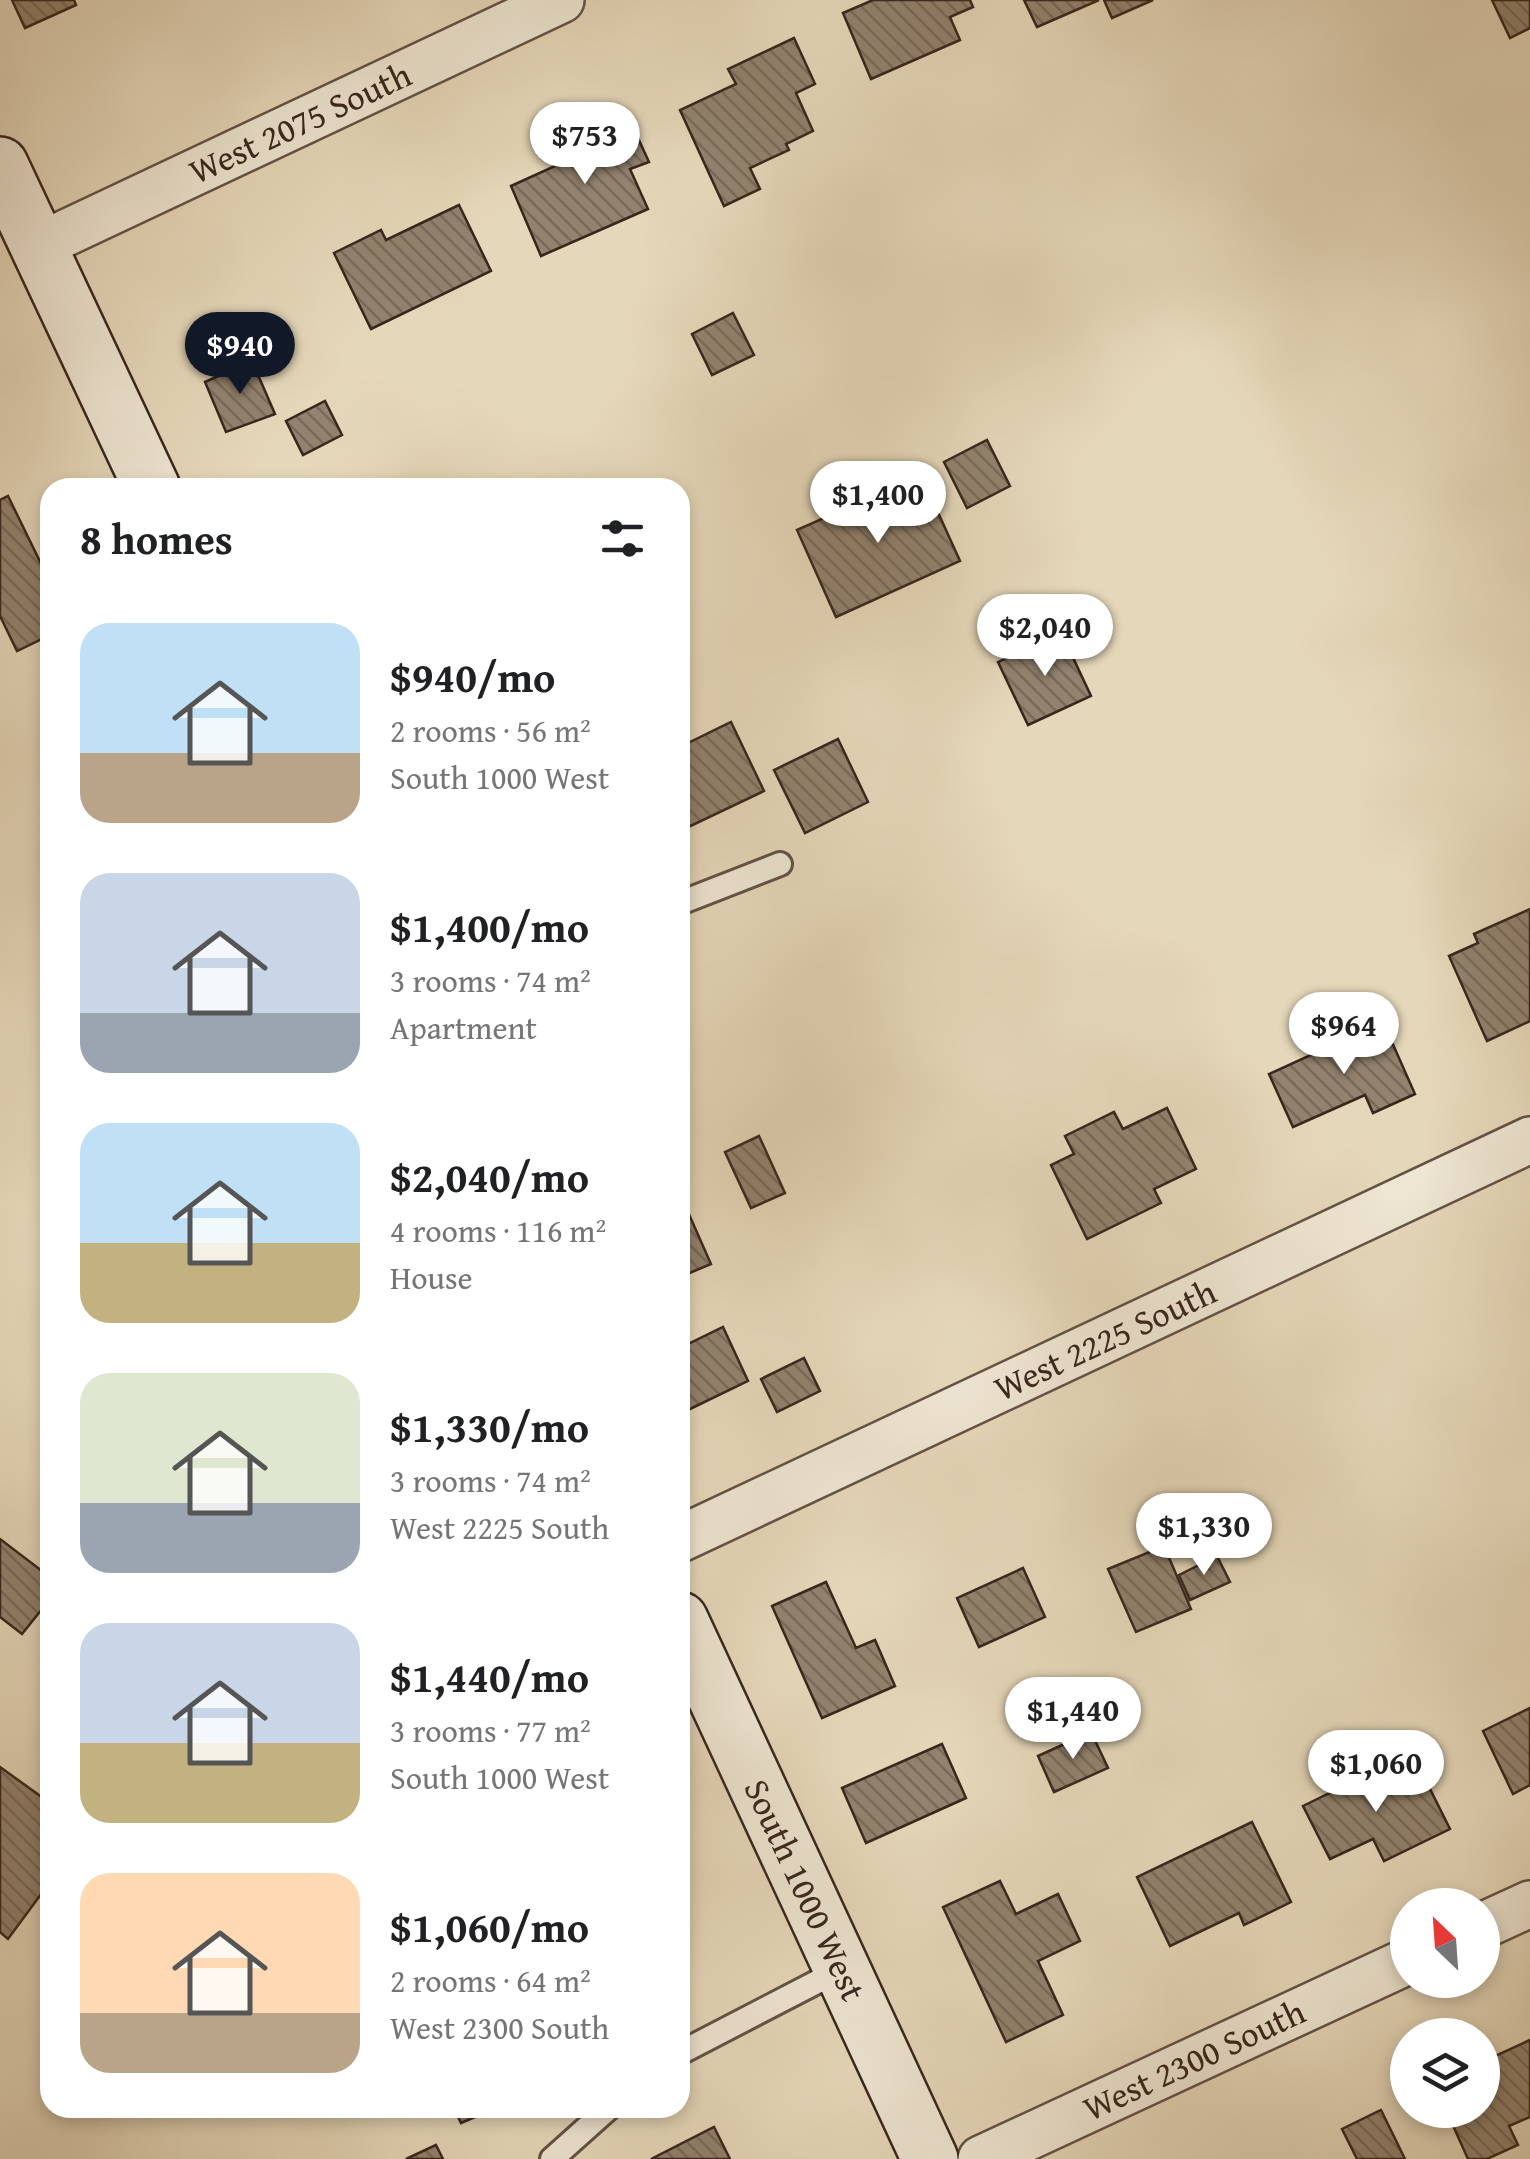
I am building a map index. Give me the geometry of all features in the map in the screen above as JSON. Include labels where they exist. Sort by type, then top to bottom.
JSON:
[{"type":"main road","points":[[0,165],[147,478]]},
{"type":"main road","name":"South 1000 West","points":[[690,1642],[930,2159]]},
{"type":"street","name":"West 2075 South","points":[[38,246],[561,0]]},
{"type":"street","name":"West 2225 South","points":[[690,1534],[1530,1140]]},
{"type":"street","points":[[1500,1918],[1530,1904]]},
{"type":"street","name":"West 2300 South","points":[[981,2159],[1390,1969]]},
{"type":"lane","points":[[690,899],[780,864]]},
{"type":"lane","points":[[690,2047],[842,1969]]},
{"type":"lane","points":[[552,2159],[598,2118]]},
{"type":"building","points":[[12,0],[74,0],[76,5],[25,28]]},
{"type":"building","points":[[873,0],[970,0],[973,7],[950,17],[960,40],[871,79],[843,13]]},
{"type":"building","points":[[1024,0],[1099,0],[1037,27]]},
{"type":"building","points":[[1104,0],[1153,0],[1112,18]]},
{"type":"building","points":[[1492,0],[1530,0],[1530,28],[1510,38]]},
{"type":"building","points":[[794,38],[815,84],[796,93],[813,131],[786,144],[789,150],[750,168],[760,189],[724,206],[680,110],[736,84],[728,69]]},
{"type":"building","points":[[627,114],[649,162],[630,169],[648,209],[541,256],[511,186],[575,157],[567,140]]},
{"type":"building","points":[[459,205],[491,271],[371,329],[334,253],[381,230],[386,240]]},
{"type":"building","points":[[733,313],[754,355],[712,375],[692,334]]},
{"type":"building","points":[[252,361],[275,414],[226,432],[205,382]]},
{"type":"building","points":[[325,401],[342,435],[303,455],[286,421]]},
{"type":"building","points":[[987,440],[1010,486],[967,508],[944,462]]},
{"type":"building","points":[[921,475],[960,561],[836,617],[797,530]]},
{"type":"building","points":[[8,496],[40,562],[40,640],[17,651],[0,616],[0,500]]},
{"type":"building","points":[[1061,632],[1091,696],[1028,725],[998,662]]},
{"type":"building","points":[[731,722],[764,791],[690,826],[690,742]]},
{"type":"building","points":[[838,739],[868,802],[805,833],[774,770]]},
{"type":"building","points":[[1530,909],[1530,1021],[1487,1041],[1449,956],[1478,943],[1474,934]]},
{"type":"building","points":[[1383,1022],[1415,1094],[1373,1113],[1365,1095],[1293,1127],[1269,1074]]},
{"type":"building","points":[[1167,1108],[1196,1169],[1154,1189],[1161,1203],[1087,1239],[1051,1165],[1074,1154],[1065,1136],[1114,1112],[1123,1129]]},
{"type":"building","points":[[759,1136],[785,1193],[751,1208],[725,1152]]},
{"type":"building","points":[[690,1217],[711,1264],[690,1273]]},
{"type":"building","points":[[723,1327],[748,1381],[690,1409],[690,1343]]},
{"type":"building","points":[[804,1358],[820,1391],[777,1412],[761,1379]]},
{"type":"building","points":[[0,1539],[40,1569],[40,1612],[22,1634],[0,1617]]},
{"type":"building","points":[[1164,1546],[1191,1609],[1136,1632],[1108,1569]]},
{"type":"building","points":[[1217,1556],[1230,1582],[1190,1600],[1179,1575]]},
{"type":"building","points":[[1023,1568],[1045,1617],[979,1647],[957,1598]]},
{"type":"building","points":[[826,1582],[856,1648],[875,1640],[895,1686],[822,1718],[772,1606]]},
{"type":"building","points":[[1530,1708],[1530,1785],[1513,1794],[1483,1731]]},
{"type":"building","points":[[1091,1732],[1108,1768],[1054,1792],[1038,1756]]},
{"type":"building","points":[[942,1744],[966,1798],[866,1843],[842,1788]]},
{"type":"building","points":[[1393,1762],[1409,1794],[1428,1785],[1450,1829],[1384,1861],[1373,1839],[1330,1859],[1303,1806]]},
{"type":"building","points":[[0,1767],[40,1796],[40,1896],[8,1939],[0,1932]]},
{"type":"building","points":[[1252,1822],[1291,1902],[1244,1925],[1239,1913],[1170,1946],[1137,1877]]},
{"type":"building","points":[[1000,1881],[1016,1914],[1058,1894],[1080,1941],[1038,1961],[1063,2015],[1006,2042],[943,1907]]},
{"type":"building","points":[[1530,2040],[1530,2117],[1509,2126],[1518,2145],[1487,2159],[1468,2159],[1454,2128],[1500,2128],[1500,2054]]},
{"type":"building","points":[[1381,2110],[1405,2159],[1357,2159],[1342,2129]]},
{"type":"building","points":[[714,2127],[730,2159],[651,2159]]},
{"type":"building","points":[[436,2145],[443,2159],[406,2159]]}]
